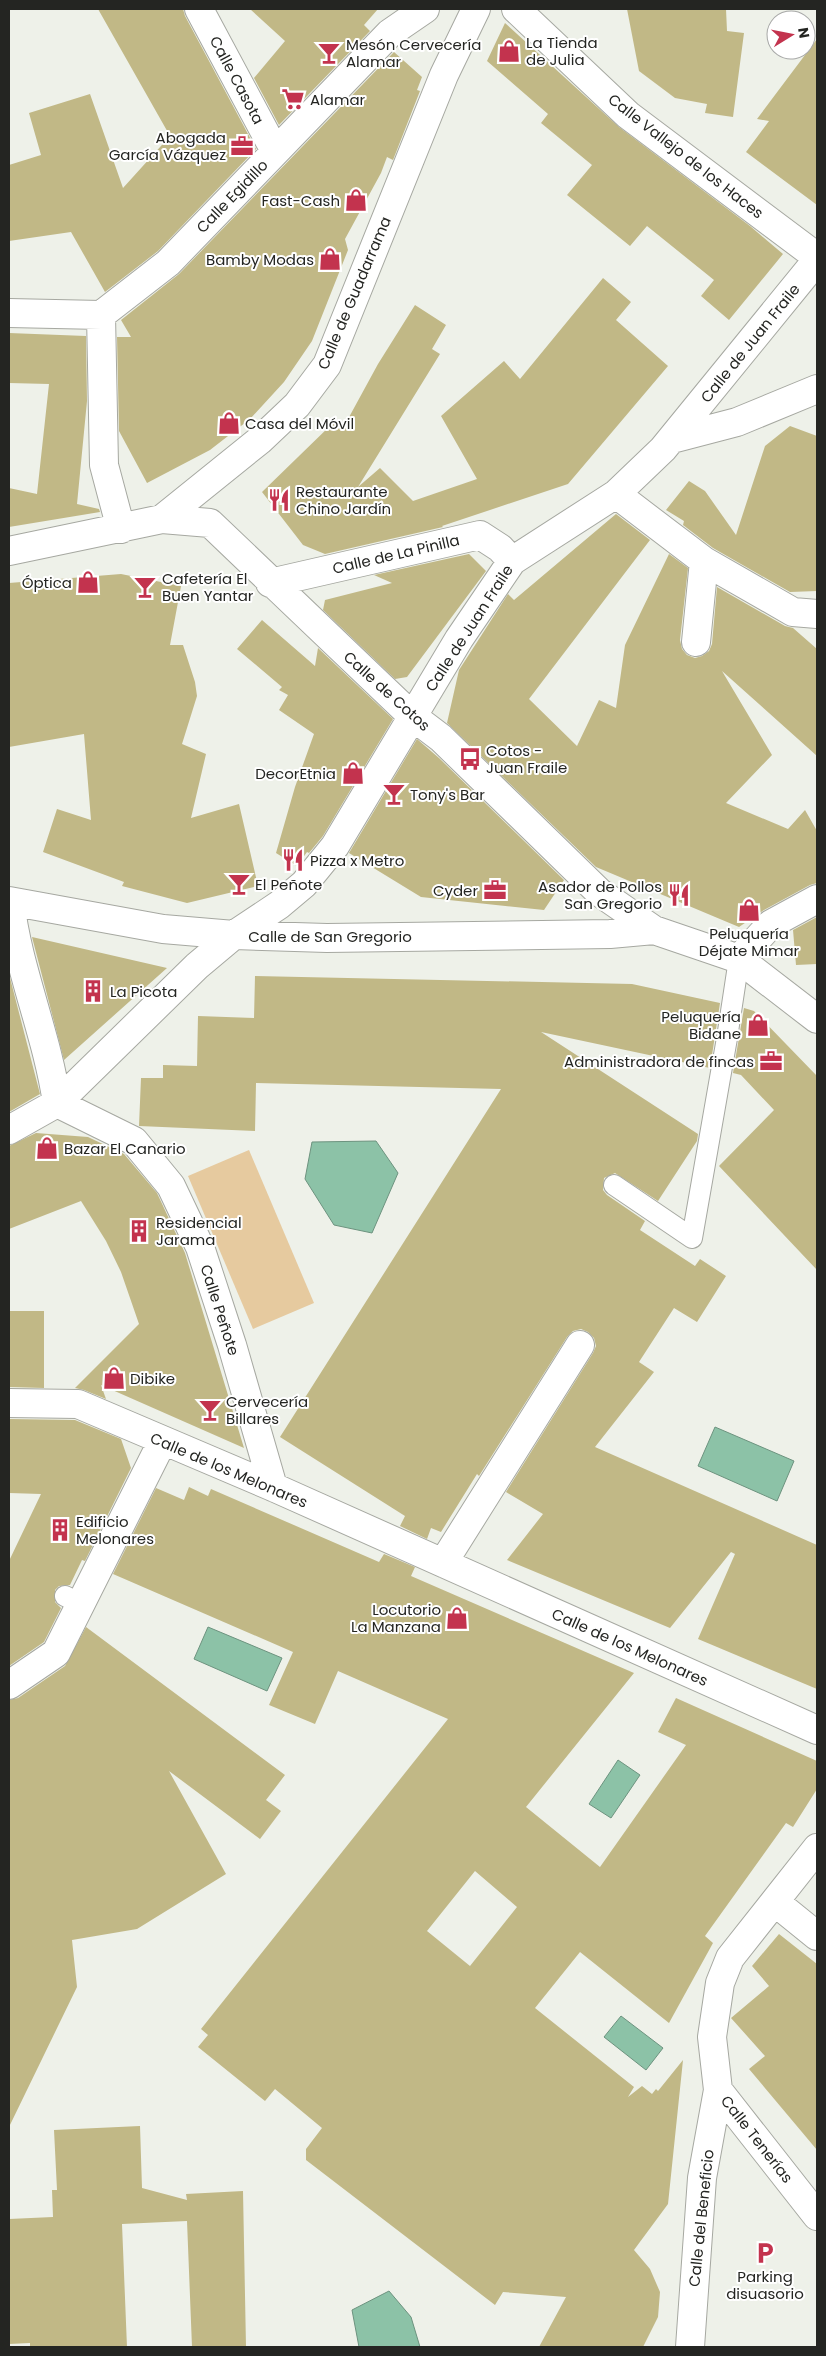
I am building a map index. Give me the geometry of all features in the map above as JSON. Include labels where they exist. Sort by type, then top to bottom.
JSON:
[{"type":"street","name":"Calle Casota","points":[[199,9],[275,151]]},
{"type":"street","name":"Calle Egidillo","points":[[101,315],[168,264],[390,34],[425,9]]},
{"type":"street","name":"Calle de Guadarrama","points":[[9,551],[162,519],[260,440],[297,405],[327,365],[444,75],[476,9]]},
{"type":"street","name":"Calle Vallejo de los Haces","points":[[516,9],[628,115],[817,259]]},
{"type":"street","name":"Calle de Juan Fraile","points":[[9,1130],[56,1102],[197,966],[234,935],[279,905],[304,884],[335,846],[459,639],[512,561],[616,494],[672,439],[817,259]]},
{"type":"street","points":[[9,313],[101,315],[104,465],[121,529]]},
{"type":"street","points":[[672,439],[737,422],[817,389]]},
{"type":"street","points":[[616,494],[704,561],[793,612],[817,614]]},
{"type":"street","name":"Calle de Cotos","points":[[162,519],[210,523],[270,583],[412,716],[441,738],[599,892]]},
{"type":"street","name":"Calle de La Pinilla","points":[[270,583],[480,535],[500,548],[512,561]]},
{"type":"street","points":[[696,642],[704,561]]},
{"type":"street","name":"Calle de San Gregorio","points":[[599,892],[654,930],[739,959],[817,1019]]},
{"type":"street","points":[[739,959],[771,924],[817,899]]},
{"type":"street","points":[[9,901],[13,931],[51,1066],[56,1102]]},
{"type":"street","name":"Calle de San Gregorio","points":[[9,901],[163,929],[234,935],[327,938],[610,934],[654,930]]},
{"type":"street","name":"Calle Peñote","points":[[56,1102],[134,1141],[171,1186],[200,1247],[232,1345],[273,1487]]},
{"type":"street","points":[[443,1564],[580,1345]]},
{"type":"street","name":"Calle de los Melonares","points":[[9,1403],[78,1404],[162,1442],[273,1487],[817,1730]]},
{"type":"street","points":[[9,1685],[56,1653],[73,1600],[162,1442]]},
{"type":"street","name":"Calle Tenerías","points":[[817,1848],[730,1958],[720,1983],[712,2037],[718,2090],[817,2216]]},
{"type":"street","points":[[775,1902],[817,1936]]},
{"type":"street","name":"Calle del Beneficio","points":[[690,2347],[702,2178],[718,2090]]},
{"type":"lane","points":[[614,1185],[692,1238],[739,959]]},
{"type":"shaded area","points":[[376,1141],[398,1173],[372,1233],[334,1225],[305,1179],[312,1142]]},
{"type":"shaded area","points":[[249,1150],[314,1303],[253,1329],[188,1176]]},
{"type":"shaded area","points":[[715,1427],[794,1461],[777,1501],[698,1466]]},
{"type":"shaded area","points":[[208,1627],[282,1658],[267,1691],[194,1659]]},
{"type":"shaded area","points":[[618,1760],[640,1775],[611,1818],[589,1804]]},
{"type":"shaded area","points":[[621,2016],[663,2048],[646,2070],[604,2037]]},
{"type":"shaded area","points":[[389,2291],[411,2317],[420,2347],[359,2347],[352,2310]]},
{"type":"building","points":[[98,9],[183,9],[256,149],[158,251],[105,292],[71,232],[9,241],[9,165],[41,155],[29,113],[90,94],[123,188],[170,136]]},
{"type":"building","points":[[250,9],[378,9],[364,25],[370,31],[279,125],[254,78],[285,41]]},
{"type":"building","points":[[627,9],[726,9],[727,31],[744,33],[733,117],[705,113],[707,104],[675,98],[639,71]]},
{"type":"building","points":[[505,23],[619,127],[750,226],[783,254],[729,320],[701,296],[714,280],[647,226],[630,246],[567,195],[592,165],[541,123],[548,114],[487,61]]},
{"type":"building","points":[[817,39],[817,205],[746,152],[769,121],[757,119],[801,60],[816,60]]},
{"type":"building","points":[[394,52],[422,77],[417,90],[420,91],[393,160],[387,157],[381,173],[345,239],[348,250],[312,341],[284,382],[250,419],[210,450],[147,483],[119,431],[117,337],[131,337],[121,320],[179,274]]},
{"type":"building","points":[[603,278],[631,302],[616,320],[668,366],[568,484],[443,527],[325,554],[303,545],[262,492],[334,422],[342,430],[378,364],[415,305],[446,325],[432,349],[440,354],[358,487],[380,468],[413,501],[477,479],[441,416],[504,361],[520,379]]},
{"type":"building","points":[[9,333],[86,336],[87,401],[77,504],[99,509],[100,512],[9,527],[9,488],[37,494],[49,384],[9,383]]},
{"type":"building","points":[[790,426],[817,436],[817,591],[790,592],[713,548],[683,525],[684,521],[666,510],[689,481],[705,491],[736,535],[765,446]]},
{"type":"building","points":[[616,514],[650,540],[529,699],[577,746],[599,700],[616,708],[625,645],[669,554],[688,568],[680,640],[682,649],[687,655],[695,658],[709,651],[712,644],[717,587],[785,626],[793,628],[817,649],[817,756],[722,671],[772,755],[726,803],[788,829],[805,810],[817,831],[817,883],[764,910],[739,927],[596,867],[447,723],[459,670],[508,594],[514,600]]},
{"type":"building","points":[[469,554],[486,571],[407,677],[395,679],[323,610],[325,600],[392,583],[374,575]]},
{"type":"building","points":[[121,574],[181,586],[170,645],[183,645],[195,682],[197,696],[182,744],[206,754],[191,818],[239,804],[258,886],[187,903],[122,886],[124,882],[43,852],[57,809],[91,820],[84,734],[9,747],[9,583]]},
{"type":"building","points":[[262,620],[315,666],[318,648],[393,719],[323,836],[309,853],[307,852],[297,866],[276,853],[295,787],[314,734],[279,710],[288,695],[279,690],[282,687],[237,649]]},
{"type":"building","points":[[417,739],[439,758],[564,880],[544,910],[421,897],[349,853]]},
{"type":"building","points":[[817,917],[817,964],[796,965],[793,930]]},
{"type":"building","name":"La Picota","points":[[32,937],[167,968],[64,1060]]},
{"type":"building","points":[[9,974],[40,1094],[9,1112]]},
{"type":"building","points":[[255,976],[632,984],[720,1003],[710,1068],[541,1032],[698,1134],[697,1141],[658,1201],[615,1173],[604,1178],[603,1190],[607,1195],[645,1221],[640,1230],[695,1266],[700,1259],[726,1276],[697,1322],[674,1308],[639,1362],[654,1372],[595,1447],[817,1545],[817,1689],[698,1639],[735,1554],[731,1552],[670,1628],[507,1560],[543,1514],[506,1492],[593,1353],[596,1346],[594,1338],[588,1332],[581,1329],[573,1331],[567,1337],[479,1476],[477,1474],[441,1532],[431,1528],[427,1539],[400,1526],[405,1516],[280,1437],[501,1089],[256,1083],[255,1131],[139,1126],[141,1078],[163,1078],[163,1065],[197,1066],[198,1016],[254,1018]]},
{"type":"building","points":[[744,1008],[754,1011],[817,1076],[817,1270],[719,1166],[774,1110],[741,1075],[733,1073]]},
{"type":"building","points":[[36,1133],[88,1137],[124,1154],[157,1193],[185,1253],[244,1448],[101,1385],[106,1399],[75,1388],[139,1324],[121,1272],[106,1241],[81,1201],[9,1229],[9,1146]]},
{"type":"building","points":[[9,1311],[44,1311],[44,1388],[9,1387]]},
{"type":"building","name":"Edificio Melonares","points":[[9,1419],[75,1420],[121,1439],[131,1468],[85,1561],[82,1560],[70,1585],[59,1586],[55,1590],[55,1602],[61,1608],[44,1642],[9,1666],[9,1561],[41,1494],[9,1493]]},
{"type":"building","points":[[189,1487],[208,1496],[211,1489],[379,1562],[384,1554],[415,1567],[411,1576],[634,1673],[526,1807],[600,1867],[686,1745],[658,1732],[676,1698],[817,1761],[817,1789],[793,1827],[786,1823],[705,1936],[713,1943],[669,2023],[580,1952],[535,2008],[634,2087],[628,2097],[642,2086],[652,2094],[656,2089],[658,2091],[683,2060],[668,2204],[634,2250],[650,2269],[660,2292],[658,2317],[643,2347],[539,2347],[566,2297],[503,2292],[495,2305],[306,2160],[306,2149],[322,2128],[275,2089],[265,2101],[198,2047],[208,2035],[201,2029],[448,1719],[338,1671],[315,1724],[269,1705],[293,1652],[113,1574],[156,1488],[184,1500]],"holes":[[[475,1871],[517,1907],[470,1966],[427,1931]]]},
{"type":"building","points":[[86,1627],[285,1775],[266,1800],[281,1811],[260,1839],[169,1771],[226,1874],[137,1929],[72,1940],[77,1987],[9,2127],[9,1700],[18,1698],[65,1666]]},
{"type":"building","points":[[779,1934],[817,1964],[817,2150],[749,2069],[765,2056],[731,2018],[769,1986],[752,1966]]},
{"type":"building","points":[[140,2126],[142,2188],[187,2200],[186,2194],[243,2191],[246,2347],[192,2347],[187,2221],[122,2224],[127,2347],[30,2347],[30,2343],[9,2344],[9,2219],[53,2217],[52,2190],[57,2190],[54,2130]]},
{"type":"place","name":"La Tienda de Julia","points":[[509,51]]},
{"type":"place","name":"Mesón Cervecería Alamar","points":[[329,53]]},
{"type":"place","name":"Alamar","points":[[293,99]]},
{"type":"place","name":"Abogada García Vázquez","points":[[242,146]]},
{"type":"place","name":"Fast-Cash","points":[[356,200]]},
{"type":"place","name":"Bamby Modas","points":[[330,259]]},
{"type":"place","name":"Casa del Móvil","points":[[229,423]]},
{"type":"place","name":"Restaurante Chino Jardín","points":[[279,500]]},
{"type":"place","name":"Óptica","points":[[88,582]]},
{"type":"place","name":"Cafetería El Buen Yantar","points":[[145,587]]},
{"type":"place","name":"Cotos - Juan Fraile","points":[[470,759]]},
{"type":"place","name":"DecorEtnia","points":[[353,773]]},
{"type":"place","name":"Tony's Bar","points":[[394,794]]},
{"type":"place","name":"Pizza x Metro","points":[[293,860]]},
{"type":"place","name":"El Peñote","points":[[239,884]]},
{"type":"place","name":"Cyder","points":[[495,890]]},
{"type":"place","name":"Asador de Pollos San Gregorio","points":[[679,895]]},
{"type":"place","name":"Peluquería Déjate Mimar","points":[[749,910]]},
{"type":"place","name":"La Picota","points":[[93,991]]},
{"type":"place","name":"Peluquería Bidane","points":[[758,1025]]},
{"type":"place","name":"Administradora de fincas","points":[[771,1061]]},
{"type":"place","name":"Bazar El Canario","points":[[47,1148]]},
{"type":"place","name":"Residencial Jarama","points":[[139,1231]]},
{"type":"place","name":"Dibike","points":[[114,1378]]},
{"type":"place","name":"Cervecería Billares","points":[[210,1410]]},
{"type":"place","name":"Edificio Melonares","points":[[60,1530]]},
{"type":"place","name":"Locutorio La Manzana","points":[[457,1618]]},
{"type":"place","name":"Parking disuasorio","points":[[765,2253]]}]
